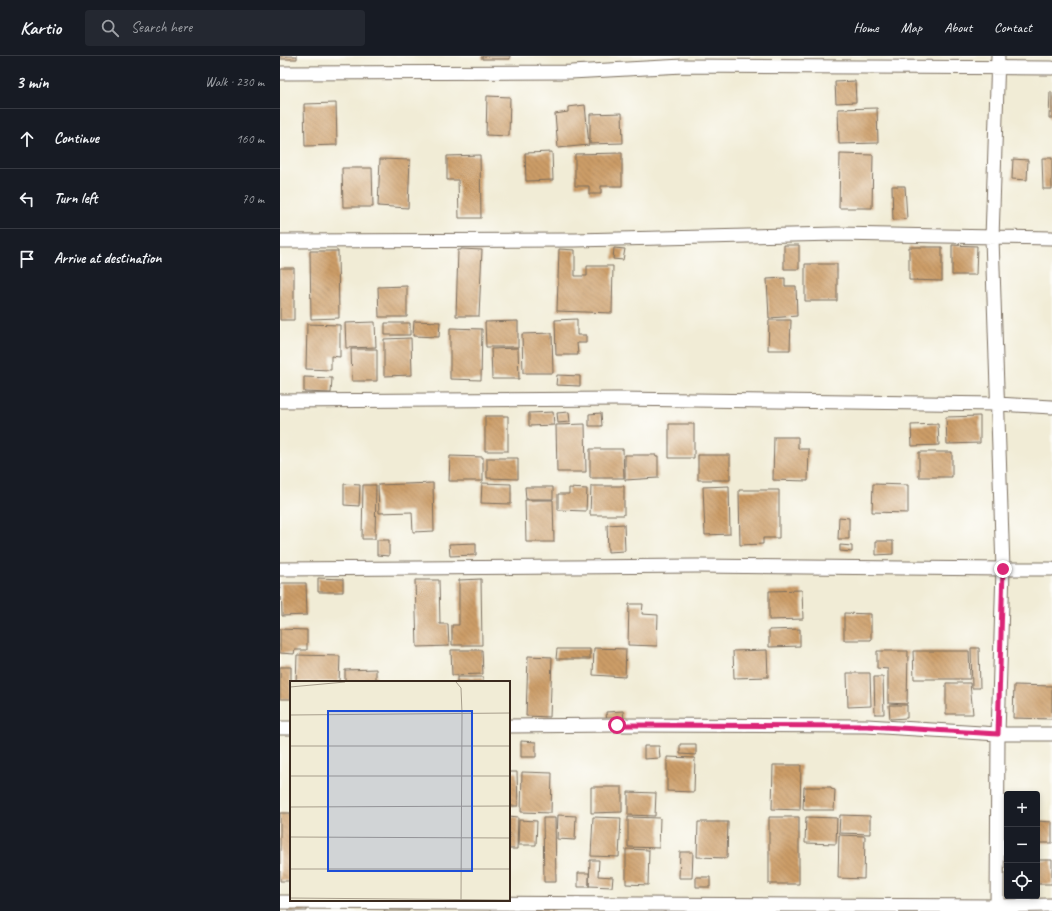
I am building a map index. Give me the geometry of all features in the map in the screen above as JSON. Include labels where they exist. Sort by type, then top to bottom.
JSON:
[{"type":"street","points":[[280,73],[571,72],[683,66],[998,62],[1052,68]]},
{"type":"street","points":[[997,908],[998,734],[1003,569],[992,238],[998,62]]},
{"type":"street","points":[[280,241],[575,240],[838,234],[1052,238]]},
{"type":"street","points":[[280,401],[618,399],[998,404],[1052,407]]},
{"type":"street","points":[[280,569],[697,566],[1052,569]]},
{"type":"street","points":[[510,726],[867,726],[998,734],[1052,734]]},
{"type":"street","points":[[280,902],[997,908],[1052,905]]},
{"type":"building","points":[[280,56],[297,56],[297,59],[280,59]]},
{"type":"building","points":[[482,56],[510,56],[510,59],[482,59]]},
{"type":"building","points":[[855,81],[856,102],[836,103],[835,82]]},
{"type":"building","points":[[1050,92],[1052,92],[1052,118],[1049,118]]},
{"type":"building","points":[[487,96],[510,97],[509,136],[486,135]]},
{"type":"building","points":[[336,103],[337,145],[305,146],[304,104]]},
{"type":"building","points":[[585,105],[589,145],[558,148],[555,114],[568,112],[568,107]]},
{"type":"building","points":[[877,108],[878,143],[839,144],[838,109]]},
{"type":"building","points":[[622,113],[623,143],[590,144],[590,114]]},
{"type":"building","points":[[552,152],[553,180],[526,181],[525,153]]},
{"type":"building","points":[[622,153],[622,186],[601,186],[601,194],[589,194],[589,186],[575,186],[575,154]]},
{"type":"building","points":[[840,154],[873,155],[872,208],[839,208]]},
{"type":"building","points":[[480,155],[481,218],[459,218],[458,180],[447,180],[447,156]]},
{"type":"building","points":[[1042,158],[1052,158],[1052,189],[1043,189]]},
{"type":"building","points":[[380,159],[410,160],[408,208],[378,206]]},
{"type":"building","points":[[1013,159],[1028,160],[1027,180],[1012,179]]},
{"type":"building","points":[[342,168],[372,168],[373,207],[343,207]]},
{"type":"building","points":[[892,186],[905,186],[907,219],[893,220]]},
{"type":"building","points":[[784,245],[799,245],[799,269],[784,269]]},
{"type":"building","points":[[952,245],[977,246],[976,275],[952,275]]},
{"type":"building","points":[[909,247],[942,247],[942,281],[909,280]]},
{"type":"building","points":[[614,248],[625,249],[623,260],[613,259]]},
{"type":"building","points":[[559,249],[575,250],[575,276],[587,276],[587,266],[613,266],[612,313],[557,311]]},
{"type":"building","points":[[458,250],[482,250],[479,316],[456,316]]},
{"type":"building","points":[[310,251],[338,251],[339,318],[311,319]]},
{"type":"building","points":[[805,264],[837,264],[837,301],[805,301]]},
{"type":"building","points":[[280,268],[294,268],[294,320],[280,320]]},
{"type":"building","points":[[785,278],[785,286],[796,286],[797,316],[769,318],[767,279]]},
{"type":"building","points":[[407,286],[407,317],[379,317],[378,287]]},
{"type":"building","points":[[577,319],[577,335],[586,335],[586,343],[577,343],[578,355],[556,355],[555,320]]},
{"type":"building","points":[[769,320],[791,320],[790,350],[768,350]]},
{"type":"building","points":[[414,321],[440,322],[439,337],[413,336]]},
{"type":"building","points":[[518,321],[518,347],[486,347],[485,322]]},
{"type":"building","points":[[375,322],[376,347],[346,348],[345,323]]},
{"type":"building","points":[[385,323],[410,323],[410,335],[385,335]]},
{"type":"building","points":[[307,324],[340,325],[340,357],[331,356],[331,370],[306,369]]},
{"type":"building","points":[[450,328],[482,329],[481,380],[450,379]]},
{"type":"building","points":[[552,333],[553,373],[523,373],[522,334]]},
{"type":"building","points":[[411,338],[412,375],[384,376],[384,339]]},
{"type":"building","points":[[518,348],[519,379],[492,379],[491,349]]},
{"type":"building","points":[[351,349],[377,349],[377,381],[352,381]]},
{"type":"building","points":[[557,375],[580,376],[580,386],[556,385]]},
{"type":"building","points":[[304,377],[332,378],[331,393],[304,392]]},
{"type":"building","points":[[553,412],[554,425],[529,426],[529,413]]},
{"type":"building","points":[[569,412],[570,422],[558,423],[557,413]]},
{"type":"building","points":[[601,413],[602,426],[589,426],[589,414]]},
{"type":"building","points":[[485,416],[508,416],[508,451],[485,451]]},
{"type":"building","points":[[980,416],[980,443],[947,444],[946,417]]},
{"type":"building","points":[[585,424],[586,472],[557,472],[556,425]]},
{"type":"building","points":[[669,424],[694,424],[694,458],[669,458]]},
{"type":"building","points":[[938,424],[939,445],[912,446],[911,425]]},
{"type":"building","points":[[774,437],[798,437],[798,449],[809,449],[808,481],[773,480]]},
{"type":"building","points":[[590,449],[623,449],[624,478],[590,478]]},
{"type":"building","points":[[919,452],[952,452],[952,477],[919,477]]},
{"type":"building","points":[[625,455],[658,456],[658,478],[625,480]]},
{"type":"building","points":[[698,455],[730,455],[730,480],[698,480]]},
{"type":"building","points":[[450,456],[483,457],[483,481],[449,481]]},
{"type":"building","points":[[487,458],[518,458],[518,479],[487,478]]},
{"type":"building","points":[[433,483],[434,531],[413,532],[412,512],[379,513],[378,485]]},
{"type":"building","points":[[482,483],[511,484],[511,504],[481,503]]},
{"type":"building","points":[[344,484],[360,485],[359,506],[344,505]]},
{"type":"building","points":[[873,484],[908,485],[908,513],[872,512]]},
{"type":"building","points":[[363,485],[376,485],[375,539],[362,539]]},
{"type":"building","points":[[591,486],[624,486],[624,515],[590,515]]},
{"type":"building","points":[[729,486],[730,534],[705,535],[703,487]]},
{"type":"building","points":[[525,487],[553,487],[553,499],[526,499]]},
{"type":"building","points":[[569,488],[587,489],[586,511],[558,510],[558,494],[569,494]]},
{"type":"building","points":[[739,490],[779,490],[779,538],[763,538],[763,544],[740,545]]},
{"type":"building","points":[[525,500],[553,500],[554,542],[526,542]]},
{"type":"building","points":[[839,517],[849,518],[849,539],[838,539]]},
{"type":"building","points":[[624,524],[625,551],[608,552],[607,525]]},
{"type":"building","points":[[377,540],[389,540],[389,556],[377,555]]},
{"type":"building","points":[[876,541],[893,541],[893,554],[876,555]]},
{"type":"building","points":[[476,543],[476,555],[450,556],[449,544]]},
{"type":"building","points":[[840,545],[852,546],[852,552],[840,551]]},
{"type":"building","points":[[318,578],[343,579],[343,592],[318,592]]},
{"type":"building","points":[[481,579],[482,645],[452,645],[452,625],[459,625],[459,580]]},
{"type":"building","points":[[415,580],[439,580],[440,624],[448,624],[449,646],[417,647]]},
{"type":"building","points":[[281,583],[306,583],[307,615],[282,616]]},
{"type":"building","points":[[802,590],[803,619],[769,620],[769,591]]},
{"type":"building","points":[[629,604],[643,604],[642,614],[658,615],[657,646],[628,645]]},
{"type":"building","points":[[844,613],[871,614],[871,640],[844,640]]},
{"type":"building","points":[[280,629],[307,630],[307,650],[295,650],[294,654],[280,653]]},
{"type":"building","points":[[800,629],[800,646],[769,647],[769,630]]},
{"type":"building","points":[[594,648],[626,649],[625,677],[593,675]]},
{"type":"building","points":[[971,648],[979,648],[980,688],[972,688]]},
{"type":"building","points":[[557,649],[590,649],[590,659],[556,659]]},
{"type":"building","points":[[451,650],[482,650],[483,674],[452,675]]},
{"type":"building","points":[[767,650],[768,677],[734,678],[733,651]]},
{"type":"building","points":[[877,651],[908,651],[907,704],[888,703],[888,669],[877,668]]},
{"type":"building","points":[[913,651],[969,651],[970,679],[914,679]]},
{"type":"building","points":[[297,655],[340,656],[339,681],[296,681]]},
{"type":"building","points":[[528,656],[552,657],[550,717],[526,716]]},
{"type":"building","points":[[280,667],[291,667],[290,699],[280,699]]},
{"type":"building","points":[[376,669],[376,681],[345,681],[345,670]]},
{"type":"building","points":[[847,673],[870,673],[871,706],[848,707]]},
{"type":"building","points":[[457,677],[483,677],[483,681],[457,681]]},
{"type":"building","points":[[874,677],[883,677],[884,714],[875,714]]},
{"type":"building","points":[[946,683],[970,683],[973,714],[946,714]]},
{"type":"building","points":[[1014,685],[1052,686],[1052,719],[1013,718]]},
{"type":"building","points":[[889,705],[907,705],[907,718],[890,719]]},
{"type":"building","points":[[623,711],[624,721],[607,723],[606,712]]},
{"type":"building","points":[[521,741],[536,742],[536,757],[521,757]]},
{"type":"building","points":[[680,744],[696,744],[696,755],[680,754]]},
{"type":"building","points":[[644,746],[659,746],[660,758],[644,759]]},
{"type":"building","points":[[667,757],[695,758],[694,792],[667,791]]},
{"type":"building","points":[[773,765],[801,765],[800,810],[772,809]]},
{"type":"building","points":[[510,772],[517,772],[518,806],[510,806]]},
{"type":"building","points":[[522,772],[552,773],[551,813],[521,812]]},
{"type":"building","points":[[591,787],[622,787],[622,812],[591,813]]},
{"type":"building","points":[[804,787],[831,787],[831,789],[835,790],[834,810],[804,810]]},
{"type":"building","points":[[628,792],[656,793],[655,816],[628,815]]},
{"type":"building","points":[[280,813],[290,813],[290,881],[280,881]]},
{"type":"building","points":[[558,815],[576,816],[575,840],[557,839]]},
{"type":"building","points":[[840,815],[870,816],[870,834],[839,833]]},
{"type":"building","points":[[510,816],[518,817],[517,849],[510,849]]},
{"type":"building","points":[[593,817],[621,818],[619,857],[591,856]]},
{"type":"building","points":[[628,817],[660,818],[659,848],[628,847]]},
{"type":"building","points":[[769,817],[799,817],[799,884],[769,884]]},
{"type":"building","points":[[806,817],[837,818],[836,844],[805,843]]},
{"type":"building","points":[[543,818],[555,818],[556,882],[544,882]]},
{"type":"building","points":[[519,820],[537,821],[536,845],[518,845]]},
{"type":"building","points":[[1040,821],[1052,822],[1052,843],[1040,843]]},
{"type":"building","points":[[698,822],[728,822],[727,858],[697,857]]},
{"type":"building","points":[[839,835],[865,836],[864,879],[838,878]]},
{"type":"building","points":[[626,849],[649,850],[648,885],[626,884]]},
{"type":"building","points":[[680,852],[693,852],[692,878],[679,878]]},
{"type":"building","points":[[590,860],[599,860],[598,876],[613,877],[612,887],[589,886]]},
{"type":"building","points":[[1040,860],[1052,860],[1052,884],[1040,884]]},
{"type":"building","points":[[578,873],[589,873],[589,887],[578,887]]},
{"type":"building","points":[[696,877],[710,877],[710,887],[696,887]]},
{"type":"building","points":[[527,907],[555,907],[555,911],[527,911]]},
{"type":"building","points":[[289,908],[307,908],[307,911],[289,911]]},
{"type":"building","points":[[385,909],[409,910],[409,911],[384,911]]},
{"type":"route","points":[[617,725],[867,726],[998,734],[1003,569]]}]
